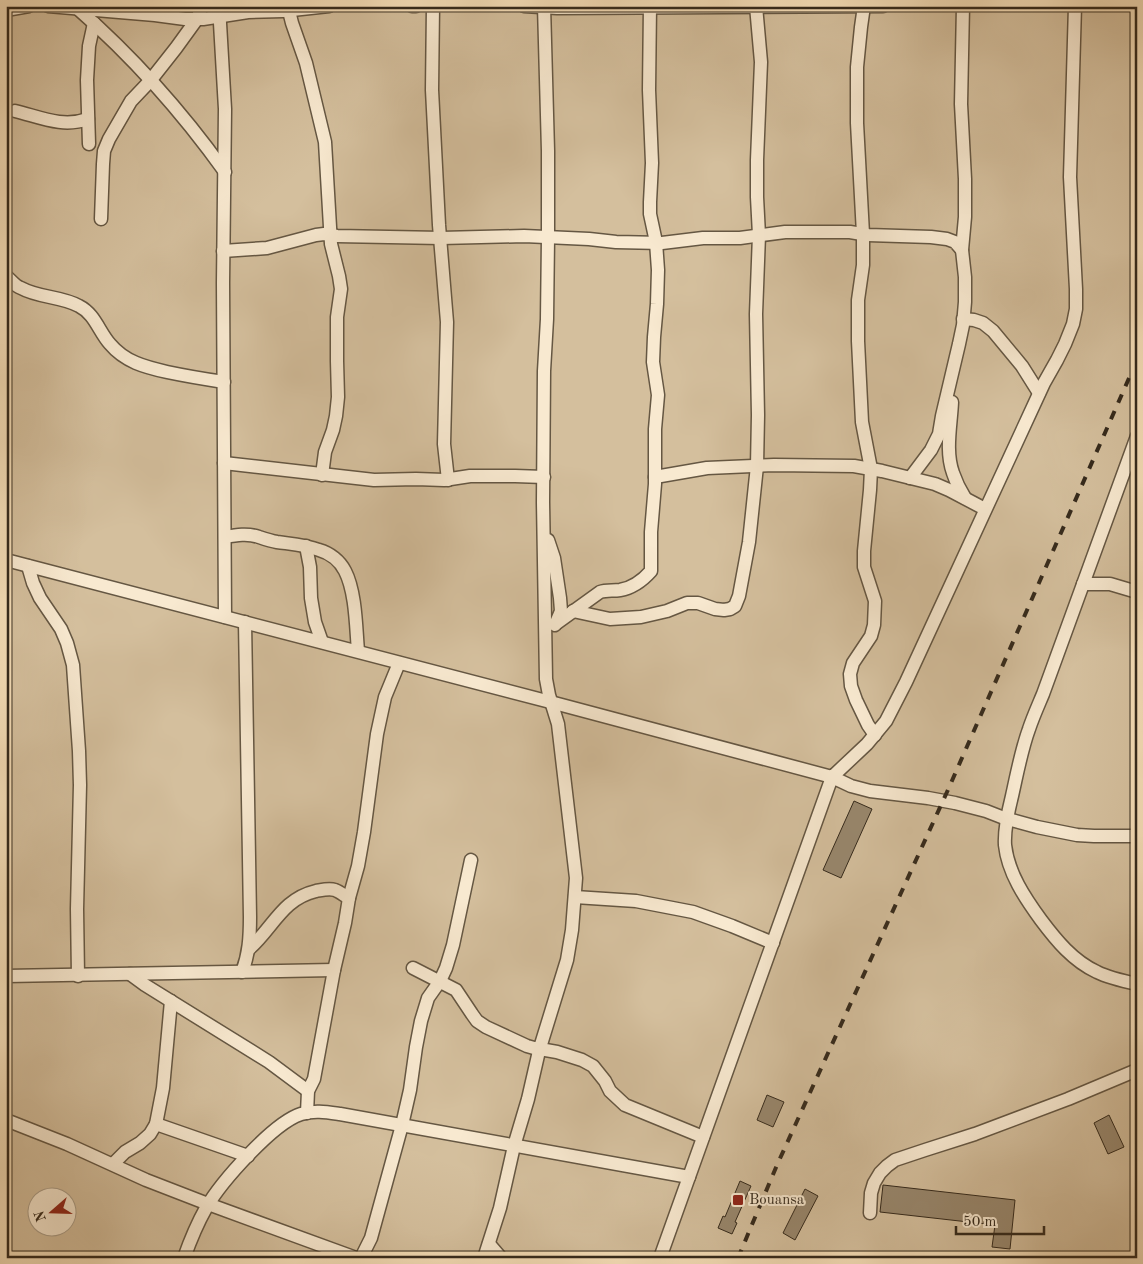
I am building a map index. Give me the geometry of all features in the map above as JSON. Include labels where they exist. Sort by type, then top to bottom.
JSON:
[{"type":"street","points":[[6,10],[29,6]]},
{"type":"street","points":[[48,6],[174,12],[197,19],[219,11],[290,11],[329,6]]},
{"type":"street","points":[[101,219],[104,151],[109,139],[131,101],[150,81],[197,19],[202,6]]},
{"type":"street","points":[[433,6],[432,90],[440,238],[447,322],[444,444],[448,480]]},
{"type":"street","points":[[524,6],[883,6]]},
{"type":"street","points":[[864,6],[860,27],[857,67],[857,123],[863,234],[863,265],[858,300],[858,341],[862,422],[871,469],[864,567],[875,601],[874,625],[871,636],[852,663],[850,674],[851,686],[856,700],[874,734]]},
{"type":"street","points":[[910,478],[931,450],[939,434],[959,344],[965,302],[962,250],[965,179],[961,104],[963,6]]},
{"type":"street","points":[[660,1258],[832,777],[867,744],[886,721],[1073,324],[1076,309],[1076,289],[1070,177],[1076,6]]},
{"type":"street","points":[[484,1258],[500,1208],[514,1146],[540,1049],[567,960],[572,930],[576,878],[558,724],[546,679],[544,371],[547,319],[548,151],[544,7]]},
{"type":"street","points":[[546,636],[557,623],[600,592],[621,590],[629,587],[651,571],[655,429],[658,395],[653,362],[658,270],[656,242],[650,214],[652,163],[649,90],[650,7]]},
{"type":"street","points":[[573,611],[610,619],[667,611],[687,603],[698,603],[724,610],[735,606],[742,586],[748,551],[757,466],[756,314],[759,235],[757,160],[760,62],[756,7]]},
{"type":"street","points":[[76,8],[134,62],[199,137],[225,172]]},
{"type":"street","points":[[219,11],[225,109],[225,617]]},
{"type":"street","points":[[290,11],[325,142],[331,235],[341,289],[338,317],[338,397],[333,430],[325,452],[322,475]]},
{"type":"street","points":[[89,144],[87,80],[89,46],[94,23]]},
{"type":"street","points":[[15,111],[63,123],[88,119]]},
{"type":"street","points":[[224,251],[267,248],[316,235],[440,238],[524,236],[662,243],[703,238],[740,238],[785,232],[850,232],[904,237],[931,237],[955,242],[962,250]]},
{"type":"street","points":[[6,276],[21,288],[80,306],[97,323],[109,343],[126,359],[139,365],[190,378],[224,382]]},
{"type":"street","points":[[963,319],[984,323],[993,331],[1022,366],[1039,393]]},
{"type":"street","points":[[951,378],[949,455],[952,472],[965,498]]},
{"type":"street","points":[[1137,436],[1028,731],[1019,764],[1005,833],[1008,862],[1013,875],[1029,903],[1050,932],[1081,963],[1096,972],[1137,984]]},
{"type":"street","points":[[224,463],[374,480],[448,480],[470,476],[544,477]]},
{"type":"street","points":[[655,477],[707,468],[854,466],[936,484],[985,510]]},
{"type":"street","points":[[544,534],[550,545],[557,571],[561,611],[557,623]]},
{"type":"street","points":[[225,537],[236,535],[259,536],[271,542],[306,546],[332,556],[346,572],[354,604],[358,651]]},
{"type":"street","points":[[306,546],[310,567],[311,598],[315,622],[322,642]]},
{"type":"street","points":[[6,560],[552,702],[832,777],[851,786],[870,791],[937,800],[986,811],[1037,827],[1077,835],[1137,836]]},
{"type":"street","points":[[28,566],[40,598],[61,629],[67,643],[72,665],[80,776],[77,909],[78,976]]},
{"type":"street","points":[[1083,584],[1110,584],[1137,592]]},
{"type":"street","points":[[242,972],[249,949],[250,917],[245,622]]},
{"type":"street","points":[[307,1113],[308,1091],[314,1079],[334,970],[349,898],[358,866],[377,734],[385,697],[399,663]]},
{"type":"street","points":[[361,1258],[370,1238],[402,1125],[410,1090],[421,1021],[428,998],[440,981],[446,968],[453,945],[470,860]]},
{"type":"street","points":[[249,949],[286,907],[302,896],[324,890],[334,890],[349,898]]},
{"type":"street","points":[[575,897],[636,902],[694,912],[773,944]]},
{"type":"street","points":[[413,968],[456,990],[472,1014],[486,1027],[534,1048],[557,1052],[582,1060],[593,1066],[610,1091],[625,1105],[703,1137]]},
{"type":"street","points":[[6,976],[334,970]]},
{"type":"street","points":[[130,974],[269,1062],[308,1091]]},
{"type":"street","points":[[113,1164],[125,1152],[150,1134],[156,1124],[163,1088],[171,1001]]},
{"type":"street","points":[[870,1213],[871,1193],[874,1183],[880,1173],[895,1160],[1010,1122],[1137,1070]]},
{"type":"street","points":[[184,1258],[208,1204],[220,1187],[248,1156],[280,1126],[290,1119],[307,1113],[324,1111],[688,1177]]},
{"type":"street","points":[[6,1120],[67,1144],[146,1180],[356,1258]]},
{"type":"street","points":[[156,1124],[248,1156]]},
{"type":"street","points":[[489,1244],[501,1258]]},
{"type":"shaded area","points":[[6,6],[1137,6],[1137,1258],[6,1258]]},
{"type":"building","points":[[854,801],[872,809],[841,878],[823,870]]},
{"type":"building","points":[[767,1095],[784,1102],[773,1127],[757,1120]]},
{"type":"building","points":[[1109,1115],[1124,1147],[1108,1154],[1094,1123]]},
{"type":"building","points":[[740,1181],[751,1186],[735,1222],[737,1223],[732,1234],[718,1228],[723,1216],[725,1217]]},
{"type":"building","points":[[883,1185],[1015,1200],[1010,1249],[992,1247],[995,1225],[880,1212]]},
{"type":"building","points":[[805,1189],[818,1196],[795,1240],[783,1233]]},
{"type":"railway","points":[[738,1258],[777,1165],[947,792],[1137,360]]},
{"type":"place","name":"Bouansa","points":[[738,1200]]}]
